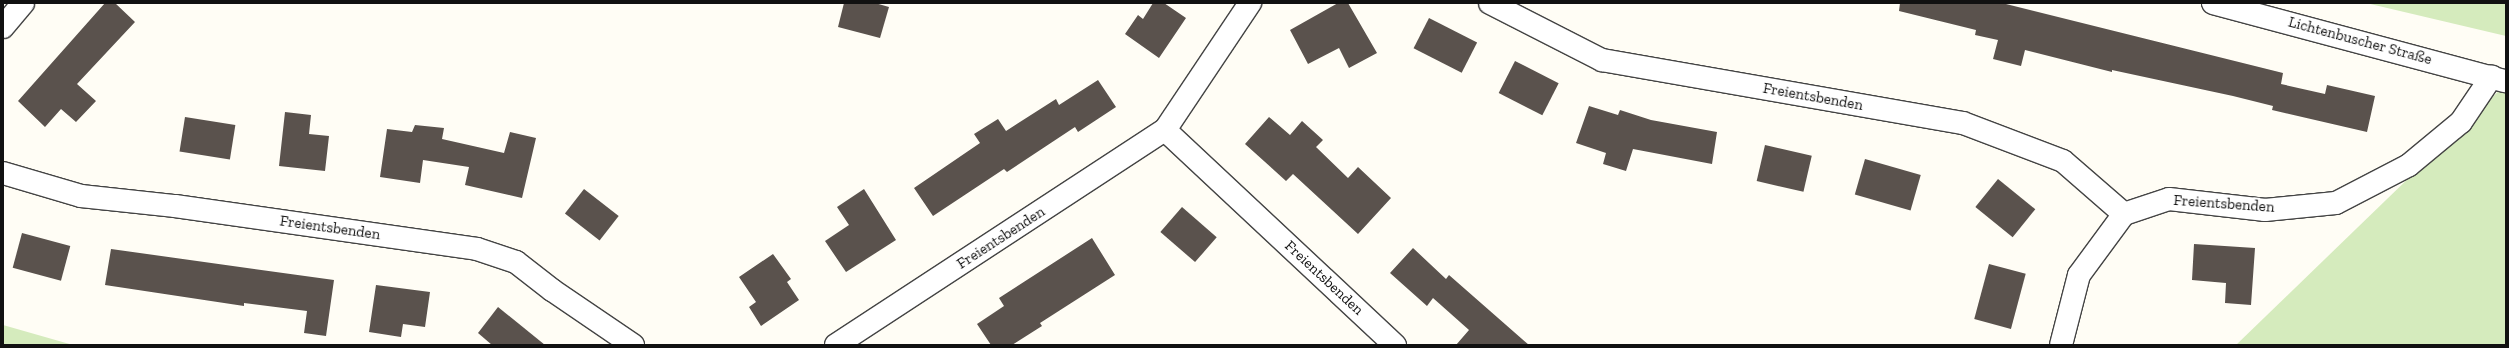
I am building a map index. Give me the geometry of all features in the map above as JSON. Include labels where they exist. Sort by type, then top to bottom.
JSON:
[{"type":"street","points":[[3,27],[23,3]]},
{"type":"street","name":"Freientsbenden","points":[[836,345],[1165,130],[1250,3]]},
{"type":"street","name":"Freientsbenden","points":[[1490,3],[1602,60],[1963,123],[2063,161],[2124,214],[2169,199],[2265,210],[2336,203],[2409,165],[2461,122],[2499,79]]},
{"type":"street","name":"Lichtenbuscher Straße","points":[[2213,3],[2499,79]]},
{"type":"street","name":"Freientsbenden","points":[[1165,130],[1395,345]]},
{"type":"street","name":"Freientsbenden","points":[[3,173],[81,196],[175,206],[477,249],[516,262],[552,290],[633,345]]},
{"type":"street","points":[[2061,345],[2079,275],[2124,214]]},
{"type":"green space","points":[[2366,3],[2506,3],[2506,36]]},
{"type":"green space","points":[[2506,84],[2506,345],[2236,345]]},
{"type":"green space","points":[[3,325],[73,345],[3,345]]},
{"type":"building","points":[[105,3],[115,3],[135,22],[77,84],[96,101],[76,122],[61,109],[45,127],[18,101]]},
{"type":"building","points":[[844,3],[875,3],[889,7],[880,38],[838,27]]},
{"type":"building","points":[[1153,3],[1164,3],[1186,18],[1159,58],[1125,34],[1138,15],[1143,19]]},
{"type":"building","points":[[1338,3],[1348,3],[1377,53],[1349,68],[1339,48],[1308,64],[1290,30]]},
{"type":"building","points":[[1900,3],[2002,3],[2283,73],[2281,84],[2325,94],[2327,85],[2375,96],[2367,132],[2272,110],[2273,106],[2233,96],[2112,70],[2112,72],[2025,50],[2021,66],[1993,59],[1998,40],[1975,35],[1976,30],[1899,11]]},
{"type":"building","points":[[1429,18],[1477,43],[1462,73],[1414,48]]},
{"type":"building","points":[[1515,61],[1559,83],[1542,115],[1499,93]]},
{"type":"building","points":[[1098,80],[1116,107],[1078,132],[1075,127],[1007,172],[1004,169],[933,216],[914,188],[980,143],[974,134],[998,119],[1006,131],[1056,99],[1059,105]]},
{"type":"building","points":[[1589,106],[1618,115],[1620,110],[1651,120],[1717,132],[1712,164],[1633,149],[1626,171],[1603,164],[1606,153],[1576,143]]},
{"type":"building","points":[[285,112],[311,115],[309,134],[329,136],[325,171],[279,166]]},
{"type":"building","points":[[185,117],[235,125],[230,160],[180,152]]},
{"type":"building","points":[[1269,117],[1290,135],[1302,121],[1323,140],[1316,147],[1348,178],[1358,167],[1391,198],[1358,234],[1293,174],[1286,181],[1245,144]]},
{"type":"building","points":[[415,125],[444,128],[442,139],[504,153],[510,132],[536,138],[522,198],[465,185],[469,167],[423,160],[420,183],[380,177],[387,129],[412,132]]},
{"type":"building","points":[[1765,145],[1812,156],[1803,192],[1757,181]]},
{"type":"building","points":[[1865,159],[1921,175],[1911,211],[1855,195]]},
{"type":"building","points":[[1998,179],[2035,209],[2013,237],[1975,207]]},
{"type":"building","points":[[584,189],[619,216],[600,241],[565,213]]},
{"type":"building","points":[[864,189],[896,240],[846,272],[825,241],[849,225],[837,207]]},
{"type":"building","points":[[1182,207],[1217,237],[1195,262],[1160,232]]},
{"type":"building","points":[[22,233],[70,246],[61,281],[13,268]]},
{"type":"building","points":[[1092,238],[1115,275],[1040,323],[1042,326],[1012,345],[991,345],[977,324],[1004,306],[999,298]]},
{"type":"building","points":[[2194,244],[2255,248],[2251,305],[2225,303],[2226,283],[2192,280]]},
{"type":"building","points":[[1413,248],[1446,279],[1449,275],[1529,345],[1456,345],[1469,330],[1433,298],[1427,306],[1390,273]]},
{"type":"building","points":[[111,249],[334,280],[326,336],[304,333],[307,311],[244,303],[244,306],[105,285]]},
{"type":"building","points":[[773,254],[791,279],[787,282],[799,300],[761,326],[749,307],[756,302],[739,277]]},
{"type":"building","points":[[1989,264],[2026,274],[2011,329],[1974,319]]},
{"type":"building","points":[[376,285],[430,292],[425,327],[403,324],[401,337],[369,332]]},
{"type":"building","points":[[498,307],[545,345],[492,345],[478,333]]}]
